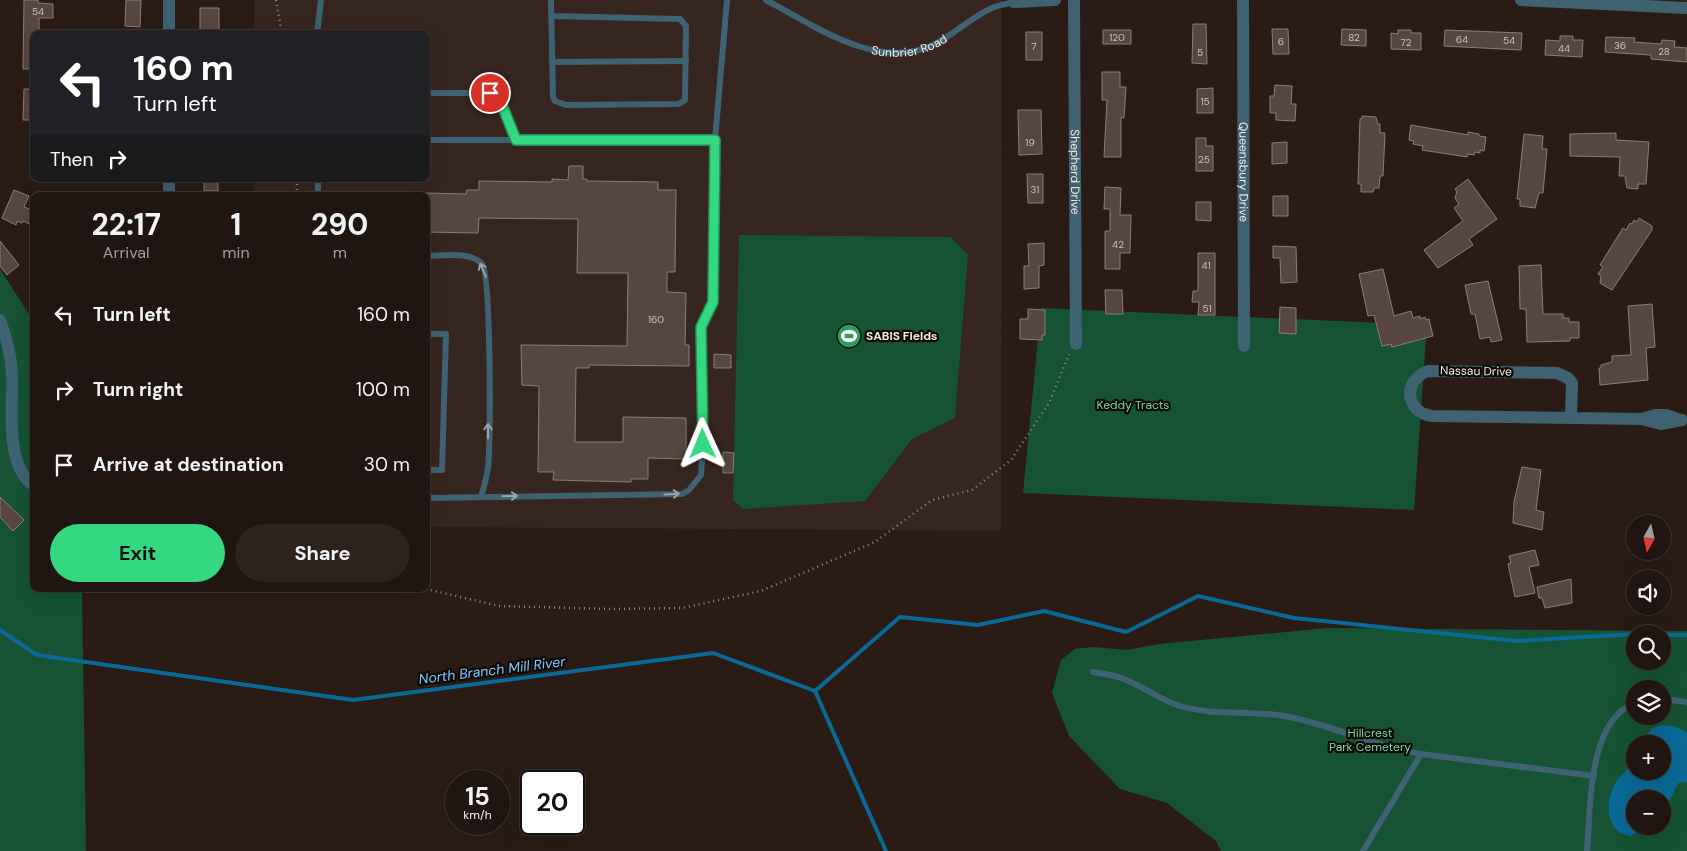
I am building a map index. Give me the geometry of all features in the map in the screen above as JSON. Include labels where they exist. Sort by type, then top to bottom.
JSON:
[{"type":"street","points":[[169,0],[169,30]]},
{"type":"street","name":"Sunbrier Road","points":[[1014,2],[1055,0]]},
{"type":"street","name":"Shepherd Drive","points":[[1074,0],[1076,344]]},
{"type":"street","name":"Queensbury Drive","points":[[1243,0],[1244,346]]},
{"type":"street","points":[[1521,0],[1687,8]]},
{"type":"street","points":[[0,320],[8,344],[10,359],[12,434],[17,461],[30,484]]},
{"type":"street","name":"Nassau Drive","points":[[1571,418],[1572,383],[1568,378],[1557,373],[1428,371],[1415,378],[1409,392],[1412,406],[1418,411],[1432,416],[1571,418],[1641,419],[1661,415],[1684,420]]},
{"type":"lane","points":[[317,30],[321,0]]},
{"type":"lane","points":[[551,0],[553,97],[560,104],[669,104],[682,103],[687,96],[686,26],[680,19],[675,17],[552,16]]},
{"type":"lane","points":[[430,498],[682,494],[690,490],[701,475],[703,444],[701,327],[713,302],[715,269],[715,140],[727,0]]},
{"type":"lane","name":"Sunbrier Road","points":[[766,0],[838,38],[872,50],[903,54],[933,45],[992,8],[1014,2]]},
{"type":"lane","points":[[552,62],[686,60]]},
{"type":"lane","points":[[430,93],[490,93],[500,100],[516,140]]},
{"type":"lane","points":[[430,140],[715,140]]},
{"type":"lane","points":[[430,256],[468,257],[479,261],[484,268],[489,328],[488,466],[482,497]]},
{"type":"lane","points":[[430,334],[446,334],[442,470],[430,470]]},
{"type":"lane","points":[[1093,672],[1125,679],[1159,698],[1178,705],[1215,712],[1272,714],[1292,717],[1392,749],[1421,754],[1594,776]]},
{"type":"lane","points":[[1671,700],[1687,702]]},
{"type":"lane","points":[[1587,851],[1598,751],[1608,725],[1626,708]]},
{"type":"lane","points":[[1363,851],[1421,754]]},
{"type":"path","points":[[276,0],[281,30]]},
{"type":"path","points":[[430,590],[499,606],[612,609],[682,608],[761,591],[875,542],[932,500],[972,490],[1012,460],[1049,403],[1066,358],[1076,344]]},
{"type":"shaded area","points":[[254,0],[1002,0],[1001,531],[430,527],[430,192],[254,192],[254,182],[430,182],[430,30],[254,30]]},
{"type":"green space","name":"SABIS Fields","points":[[739,235],[951,237],[968,255],[955,418],[912,439],[865,501],[743,509],[733,500]]},
{"type":"green space","points":[[0,269],[30,316],[30,592],[82,592],[86,851],[0,851]]},
{"type":"green space","name":"Keddy Tracts","points":[[1041,308],[1427,325],[1414,510],[1023,493]]},
{"type":"green space","name":"Hillcrest Park Cemetery","points":[[1327,628],[1626,630],[1626,670],[1671,670],[1671,631],[1687,631],[1687,851],[1221,851],[1216,841],[1167,803],[1120,789],[1069,736],[1052,693],[1061,660],[1075,649],[1093,647],[1128,650],[1159,644]]},
{"type":"water","points":[[1663,725],[1677,727],[1687,733],[1687,782],[1678,783],[1671,798],[1671,790],[1626,790],[1626,835],[1623,834],[1612,823],[1609,808],[1609,800],[1619,777],[1626,770],[1626,780],[1671,780],[1671,735],[1647,735],[1652,728]]},
{"type":"building","points":[[24,0],[38,0],[38,3],[53,4],[53,18],[39,18],[39,30],[30,30],[30,69],[23,69]]},
{"type":"building","points":[[126,0],[141,0],[140,27],[125,26]]},
{"type":"building","points":[[200,8],[219,8],[219,30],[200,30]]},
{"type":"building","points":[[1193,24],[1206,24],[1207,64],[1192,63]]},
{"type":"building","points":[[1272,29],[1288,29],[1289,54],[1273,54]]},
{"type":"building","points":[[1342,29],[1366,30],[1366,46],[1341,45]]},
{"type":"building","points":[[1103,30],[1131,30],[1131,44],[1103,44]]},
{"type":"building","points":[[1398,30],[1411,30],[1411,33],[1421,33],[1421,50],[1391,49],[1391,33],[1398,34]]},
{"type":"building","points":[[1445,30],[1522,33],[1521,50],[1444,46]]},
{"type":"building","points":[[1026,32],[1042,32],[1042,60],[1026,60]]},
{"type":"building","points":[[1560,36],[1573,36],[1573,40],[1583,40],[1582,57],[1545,55],[1546,40],[1560,41]]},
{"type":"building","points":[[1606,37],[1635,38],[1634,42],[1661,44],[1662,40],[1675,41],[1674,47],[1687,48],[1687,62],[1651,59],[1651,55],[1605,52]]},
{"type":"building","points":[[1102,72],[1120,72],[1120,87],[1126,87],[1124,118],[1121,117],[1121,157],[1104,157],[1107,100],[1102,100]]},
{"type":"building","points":[[1275,85],[1292,86],[1291,104],[1296,104],[1295,121],[1276,120],[1276,113],[1270,113],[1270,96],[1274,96]]},
{"type":"building","points":[[1213,88],[1213,113],[1197,113],[1197,89]]},
{"type":"building","points":[[24,89],[30,89],[30,120],[23,120]]},
{"type":"building","points":[[1018,110],[1041,110],[1042,154],[1019,155]]},
{"type":"building","points":[[1362,116],[1376,117],[1378,124],[1380,124],[1380,133],[1385,133],[1383,176],[1380,176],[1379,188],[1374,188],[1373,192],[1361,192],[1361,184],[1358,184],[1360,119],[1362,119]]},
{"type":"building","points":[[1411,125],[1468,135],[1468,132],[1479,134],[1479,136],[1486,137],[1484,151],[1480,150],[1480,153],[1475,152],[1474,155],[1468,154],[1467,157],[1422,150],[1423,146],[1413,144],[1414,141],[1409,140]]},
{"type":"building","points":[[1616,133],[1616,140],[1649,142],[1646,184],[1638,184],[1638,189],[1627,188],[1625,176],[1619,176],[1620,157],[1570,156],[1570,134]]},
{"type":"building","points":[[1524,134],[1543,136],[1542,149],[1547,149],[1543,193],[1539,193],[1535,208],[1520,206],[1520,199],[1517,199]]},
{"type":"building","points":[[1196,138],[1206,138],[1206,146],[1213,146],[1213,171],[1196,171]]},
{"type":"building","points":[[1287,142],[1287,163],[1272,164],[1272,143]]},
{"type":"building","points":[[569,166],[583,166],[583,179],[587,179],[587,181],[658,182],[658,190],[676,190],[675,272],[667,272],[667,292],[686,293],[685,345],[689,345],[689,366],[589,365],[589,368],[576,368],[575,442],[623,442],[623,417],[686,418],[686,459],[648,458],[648,479],[631,479],[631,482],[553,480],[554,472],[538,472],[539,386],[522,385],[521,345],[627,346],[628,273],[577,273],[578,219],[479,218],[478,233],[430,232],[430,193],[466,194],[467,190],[479,190],[479,181],[552,182],[552,179],[568,180]]},
{"type":"building","points":[[1027,174],[1043,174],[1043,203],[1028,203]]},
{"type":"building","points":[[1468,179],[1497,219],[1469,239],[1473,245],[1438,268],[1424,250],[1463,221],[1454,208],[1459,204],[1455,198],[1457,192],[1455,189]]},
{"type":"building","points":[[204,182],[218,182],[218,191],[204,191]]},
{"type":"building","points":[[1105,187],[1121,188],[1120,215],[1131,215],[1130,253],[1120,253],[1120,269],[1105,269],[1105,231],[1110,231],[1110,209],[1104,209]]},
{"type":"building","points":[[14,190],[29,196],[24,207],[30,209],[30,224],[17,221],[16,225],[2,218]]},
{"type":"building","points":[[1273,196],[1288,196],[1288,216],[1273,216]]},
{"type":"building","points":[[1196,202],[1211,202],[1211,221],[1196,220]]},
{"type":"building","points":[[1639,218],[1652,226],[1652,230],[1612,290],[1600,283],[1601,276],[1598,274],[1603,267],[1600,265],[1623,228],[1626,230],[1630,223],[1632,224],[1634,220],[1637,222]]},
{"type":"building","points":[[0,241],[19,265],[7,275],[0,266]]},
{"type":"building","points":[[1044,243],[1044,265],[1039,266],[1039,288],[1024,289],[1024,266],[1029,266],[1028,244]]},
{"type":"building","points":[[1273,246],[1296,247],[1297,282],[1281,283],[1280,258],[1273,258]]},
{"type":"building","points":[[1198,253],[1215,253],[1215,315],[1198,315],[1199,302],[1192,302],[1193,291],[1198,291]]},
{"type":"building","points":[[1541,265],[1543,314],[1563,314],[1563,318],[1569,318],[1569,322],[1579,322],[1579,338],[1570,338],[1570,341],[1527,342],[1526,309],[1520,309],[1519,266]]},
{"type":"building","points":[[1383,269],[1394,316],[1411,311],[1413,318],[1420,316],[1420,319],[1425,317],[1426,320],[1429,319],[1433,336],[1392,347],[1391,344],[1382,346],[1374,315],[1368,316],[1359,274]]},
{"type":"building","points":[[1488,281],[1502,340],[1491,342],[1490,337],[1480,339],[1475,314],[1471,314],[1465,285]]},
{"type":"building","points":[[1105,290],[1122,290],[1123,314],[1106,314]]},
{"type":"building","points":[[1652,304],[1655,347],[1646,348],[1648,380],[1600,385],[1599,368],[1601,368],[1601,365],[1612,362],[1612,356],[1631,355],[1628,306]]},
{"type":"building","points":[[1280,307],[1296,308],[1296,334],[1279,333]]},
{"type":"building","points":[[1028,309],[1045,310],[1045,335],[1042,335],[1042,340],[1020,339],[1020,319],[1028,319]]},
{"type":"building","points":[[714,354],[731,355],[731,368],[714,368]]},
{"type":"building","points":[[723,452],[734,453],[733,473],[723,473]]},
{"type":"building","points":[[1522,467],[1541,470],[1536,510],[1544,512],[1542,530],[1513,523],[1514,502]]},
{"type":"building","points":[[0,497],[24,520],[13,531],[0,517]]},
{"type":"building","points":[[1535,550],[1539,565],[1529,567],[1535,593],[1515,597],[1508,564],[1511,563],[1509,556]]},
{"type":"building","points":[[1571,579],[1572,603],[1545,608],[1542,598],[1539,598],[1537,587]]},
{"type":"waterway","points":[[815,691],[900,617],[978,625],[1044,611],[1126,632],[1198,596],[1294,618],[1516,641],[1626,635]]},
{"type":"waterway","name":"North Branch Mill River","points":[[0,630],[37,655],[353,700],[713,653],[815,691],[886,851]]},
{"type":"waterway","points":[[1671,635],[1687,635]]},
{"type":"place","name":"SABIS Fields","points":[[849,336]]},
{"type":"route","points":[[490,93],[500,100],[516,140],[715,140],[715,269],[713,302],[701,327],[700,366],[703,444]]}]
